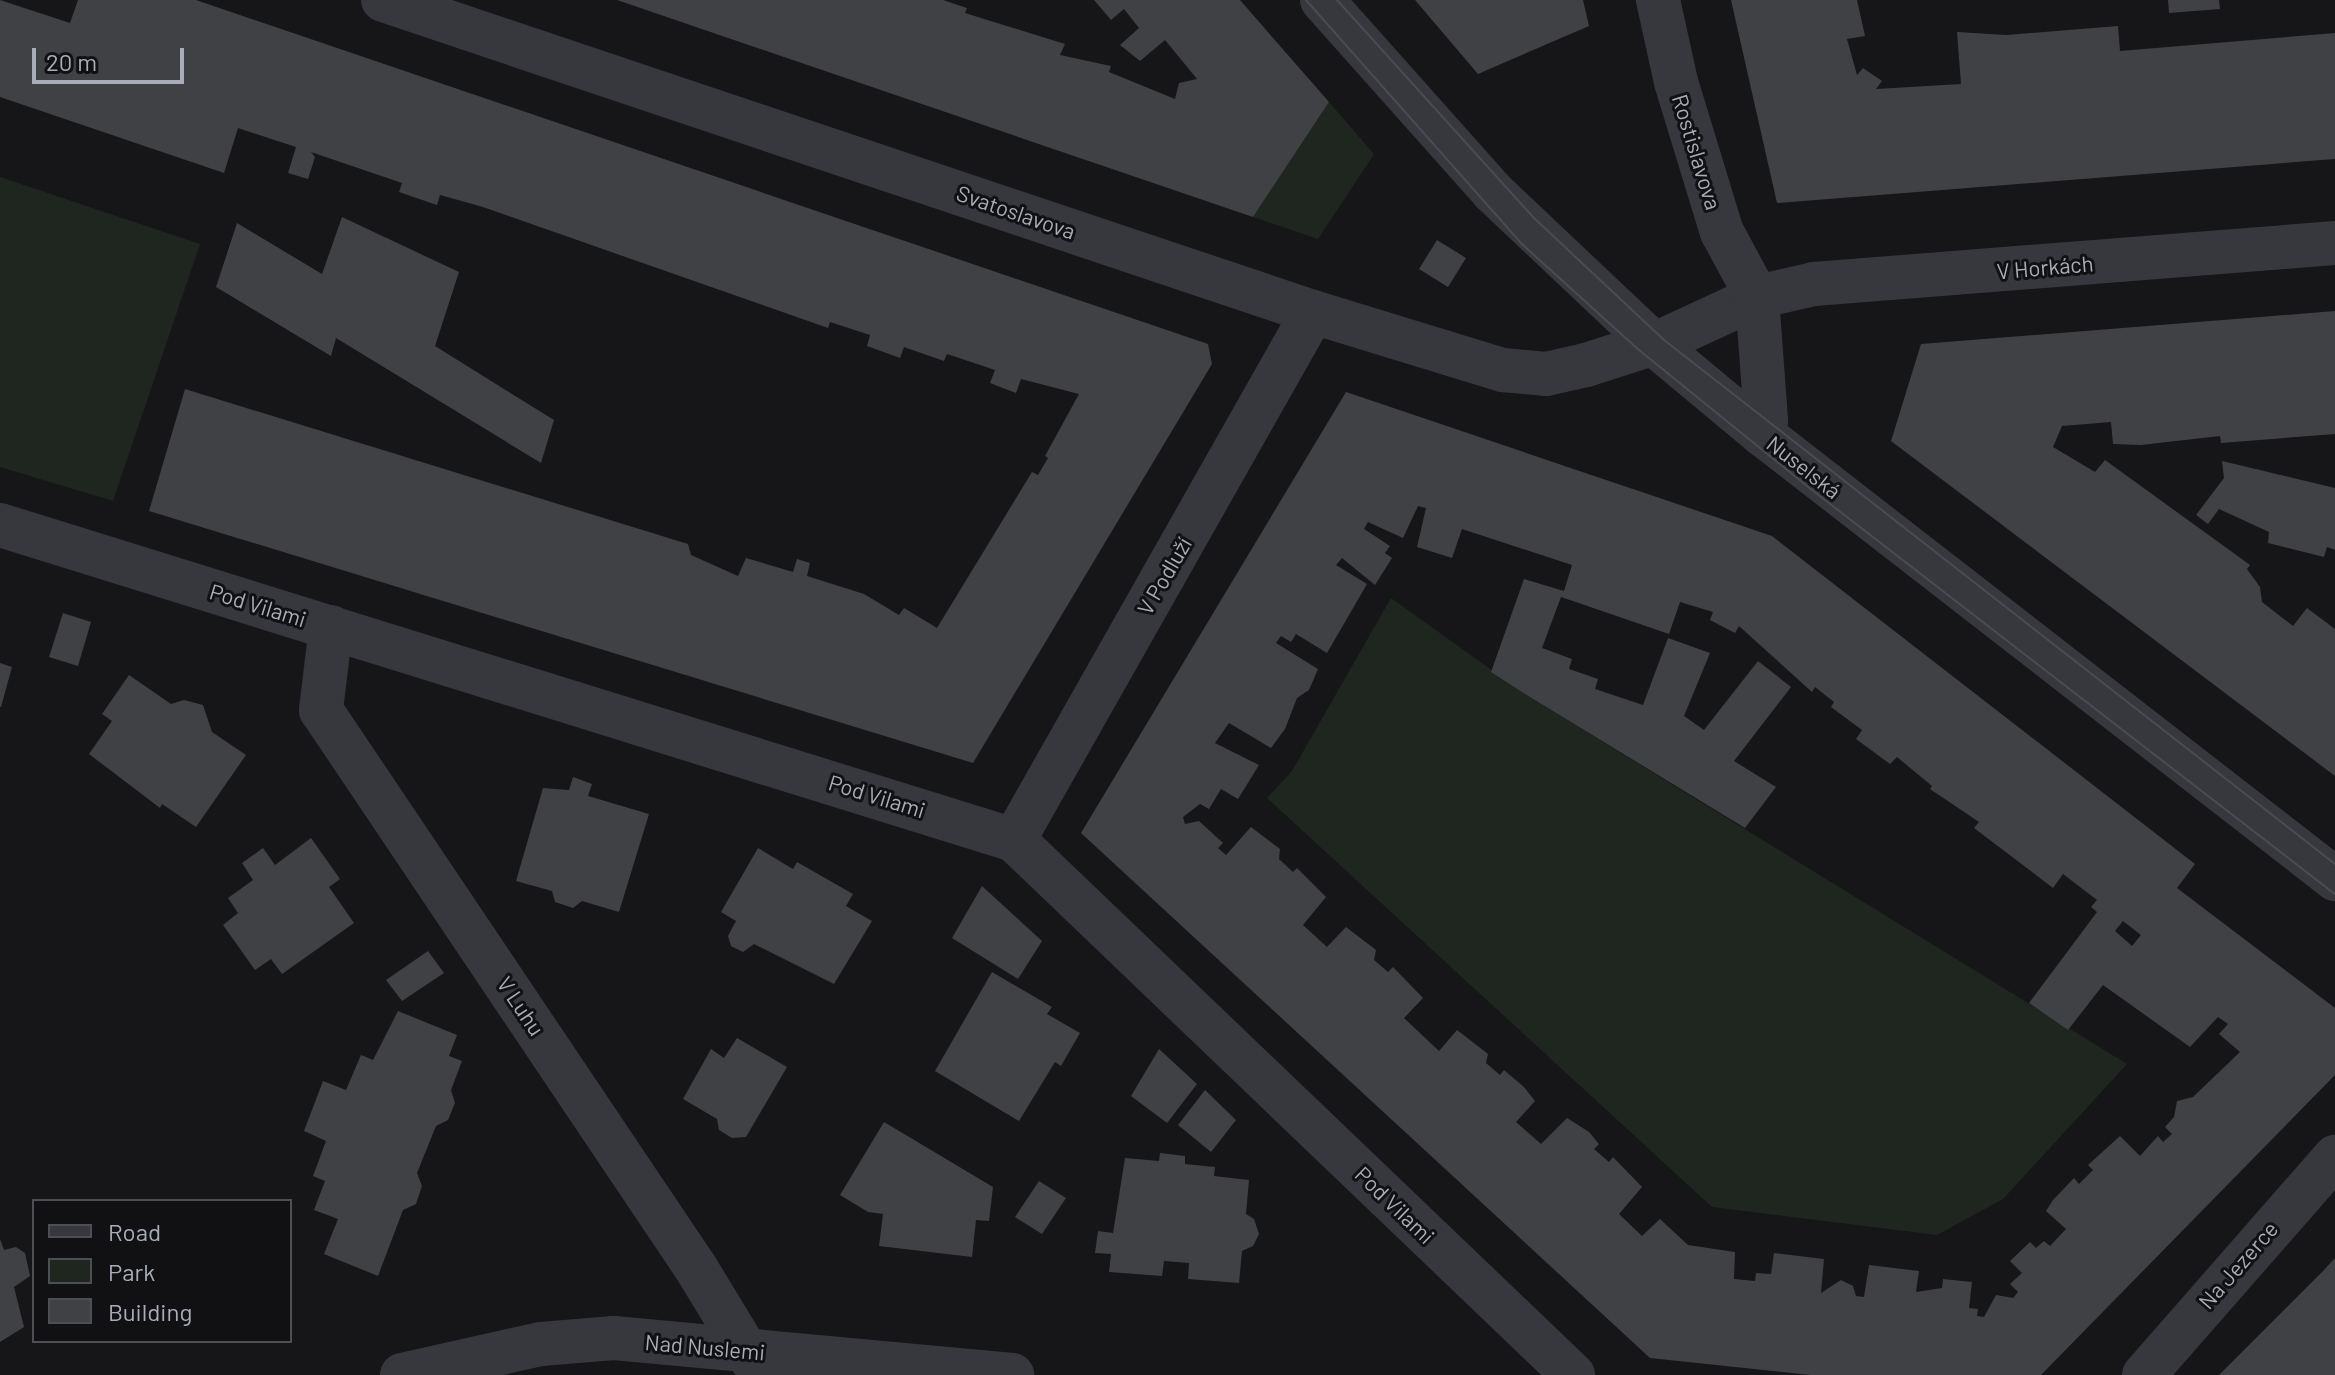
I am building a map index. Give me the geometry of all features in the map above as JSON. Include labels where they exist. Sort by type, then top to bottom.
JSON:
[{"type":"street","name":"Svatoslavova","points":[[383,0],[1313,312],[1503,370],[1546,374],[1654,344]]},
{"type":"street","name":"Nuselská","points":[[1322,0],[1493,192],[1654,344],[1762,434],[2335,879]]},
{"type":"street","name":"Rostislavova","points":[[1658,0],[1676,82],[1722,232],[1757,297]]},
{"type":"street","name":"V Horkách","points":[[1654,344],[1757,297],[1814,284],[2335,243]]},
{"type":"street","points":[[1757,297],[1766,421],[1762,434]]},
{"type":"street","name":"V Podluží","points":[[1014,840],[1313,312]]},
{"type":"street","name":"Pod Vilami","points":[[0,525],[1014,840],[1573,1375]]},
{"type":"street","name":"V Luhu","points":[[331,627],[321,710],[754,1363]]},
{"type":"street","name":"Na Jezerce","points":[[2144,1375],[2335,1157]]},
{"type":"street","name":"Nad Nuslemi","points":[[402,1375],[574,1339],[754,1363],[1012,1375]]},
{"type":"green space","points":[[1329,102],[1374,154],[1318,239],[1253,217]]},
{"type":"green space","points":[[0,177],[200,244],[113,501],[0,467]]},
{"type":"green space","points":[[1391,598],[1525,694],[2127,1064],[2003,1199],[1937,1235],[1712,1207],[1267,798],[1292,771]]},
{"type":"building","points":[[0,0],[70,23],[78,0],[196,0],[1208,344],[1212,364],[973,763],[149,511],[185,389],[688,544],[691,555],[738,576],[746,558],[793,572],[797,559],[810,563],[807,576],[864,594],[899,615],[904,608],[937,628],[1032,472],[1038,475],[1079,394],[1021,379],[1016,393],[990,383],[995,370],[947,354],[944,361],[904,347],[900,358],[867,346],[870,335],[830,322],[828,328],[483,207],[440,195],[437,205],[399,192],[402,183],[311,152],[315,157],[308,179],[288,173],[296,147],[238,128],[224,173],[0,97]]},
{"type":"building","points":[[617,0],[943,0],[967,8],[965,13],[1065,44],[1060,55],[1111,66],[1109,72],[1175,99],[1179,83],[1197,79],[1165,40],[1140,61],[1120,45],[1139,28],[1124,9],[1111,20],[1094,0],[1240,0],[1329,102],[1253,217]]},
{"type":"building","points":[[1415,0],[1583,0],[1589,26],[1478,74]]},
{"type":"building","points":[[1731,0],[1857,0],[1865,36],[1847,39],[1857,75],[1863,68],[1882,81],[1876,89],[1961,84],[1957,32],[2006,35],[2118,26],[2120,51],[2335,33],[2335,159],[1777,203]]},
{"type":"building","points":[[2168,0],[2219,0],[2220,9],[2169,13]]},
{"type":"building","points":[[342,217],[459,272],[435,346],[554,420],[541,463],[336,338],[331,356],[216,287],[237,223],[322,274]]},
{"type":"building","points":[[1437,240],[1466,258],[1448,287],[1419,269]]},
{"type":"building","points":[[2335,311],[2335,434],[2221,443],[2220,436],[2141,445],[2113,444],[2111,422],[2062,426],[2053,447],[2095,472],[2105,460],[2250,565],[2247,569],[2260,587],[2262,602],[2293,626],[2307,608],[2335,629],[2335,776],[1891,441],[1921,344]]},
{"type":"building","points":[[1346,392],[1772,536],[2195,864],[2177,888],[2335,1008],[2335,1075],[2041,1375],[1810,1375],[1650,1358],[1081,833]],"holes":[[[1418,506],[1426,508],[1417,547],[1452,558],[1462,529],[1572,565],[1564,591],[1524,579],[1491,672],[1525,694],[1745,828],[1776,787],[1734,761],[1791,687],[1758,661],[1704,730],[1684,716],[1710,653],[1668,638],[1643,705],[1595,689],[1598,679],[1569,669],[1572,659],[1542,648],[1561,597],[1669,634],[1680,602],[1713,612],[1710,620],[1735,633],[1739,626],[1812,692],[1815,687],[1834,702],[1831,707],[1862,730],[1856,739],[1890,764],[1897,757],[1932,786],[1930,789],[1979,822],[1974,828],[2053,888],[2063,874],[2097,900],[2091,907],[2097,912],[2029,1003],[2068,1030],[2103,985],[2190,1047],[2218,1017],[2228,1024],[2219,1034],[2240,1052],[2193,1097],[2177,1101],[2174,1117],[2165,1127],[2172,1134],[2163,1142],[2158,1136],[2140,1156],[2120,1136],[2088,1165],[2093,1170],[2079,1184],[2074,1178],[2053,1200],[2046,1211],[2066,1229],[2050,1246],[2044,1241],[2036,1248],[2030,1242],[2010,1261],[2022,1273],[2010,1284],[2018,1292],[2013,1298],[1996,1295],[1984,1317],[1977,1316],[1978,1309],[1969,1308],[1972,1282],[1943,1279],[1942,1288],[1916,1292],[1919,1271],[1869,1265],[1864,1297],[1856,1296],[1853,1286],[1841,1280],[1821,1293],[1824,1259],[1774,1253],[1771,1274],[1756,1273],[1755,1281],[1734,1279],[1735,1252],[1688,1245],[1660,1219],[1642,1236],[1619,1214],[1642,1187],[1613,1157],[1609,1162],[1594,1149],[1599,1144],[1589,1132],[1567,1118],[1541,1144],[1516,1122],[1535,1101],[1524,1087],[1504,1070],[1500,1075],[1486,1063],[1488,1054],[1457,1030],[1439,1051],[1404,1018],[1423,998],[1393,967],[1388,972],[1374,960],[1376,950],[1346,927],[1327,947],[1303,925],[1326,897],[1297,868],[1293,872],[1279,859],[1280,849],[1251,827],[1226,855],[1218,848],[1223,843],[1199,821],[1185,824],[1183,817],[1200,804],[1209,809],[1221,789],[1238,799],[1259,765],[1215,743],[1229,723],[1271,748],[1285,729],[1297,698],[1309,690],[1318,669],[1276,643],[1281,636],[1291,642],[1296,634],[1327,653],[1367,584],[1336,565],[1342,558],[1375,585],[1392,558],[1385,553],[1390,546],[1364,529],[1368,522],[1403,538]],[[2123,921],[2141,935],[2132,946],[2115,931]]]},
{"type":"building","points":[[2222,461],[2335,488],[2335,550],[2327,547],[2324,557],[2268,543],[2269,532],[2219,509],[2208,524],[2196,515],[2224,478]]},
{"type":"building","points":[[63,613],[91,622],[78,666],[49,657]]},
{"type":"building","points":[[0,663],[12,667],[1,707],[0,707]]},
{"type":"building","points":[[129,675],[171,704],[184,700],[203,705],[212,732],[246,755],[196,827],[162,804],[160,808],[89,754],[112,721],[102,714]]},
{"type":"building","points":[[573,777],[592,784],[588,796],[649,814],[619,912],[582,901],[573,908],[555,902],[552,891],[516,881],[543,788],[569,790]]},
{"type":"building","points":[[311,838],[340,879],[329,887],[354,923],[282,974],[271,959],[255,970],[223,925],[238,913],[228,898],[253,880],[242,863],[263,848],[275,865]]},
{"type":"building","points":[[758,848],[793,869],[797,862],[853,894],[846,906],[872,921],[834,984],[754,944],[743,952],[731,946],[728,936],[736,921],[721,912]]},
{"type":"building","points":[[982,886],[1042,941],[1018,979],[952,938]]},
{"type":"building","points":[[428,951],[444,973],[402,1001],[386,980]]},
{"type":"building","points":[[992,972],[1052,1007],[1047,1014],[1080,1033],[1061,1066],[1055,1062],[1019,1121],[935,1071]]},
{"type":"building","points":[[398,1011],[457,1035],[449,1056],[462,1061],[451,1090],[455,1103],[448,1120],[436,1126],[417,1173],[422,1186],[416,1204],[403,1210],[378,1276],[324,1254],[338,1219],[314,1210],[325,1181],[313,1176],[326,1141],[304,1131],[323,1081],[346,1090],[361,1055],[373,1060]]},
{"type":"building","points":[[737,1038],[787,1067],[746,1137],[732,1138],[719,1130],[717,1119],[683,1099],[711,1049],[724,1058]]},
{"type":"building","points":[[1159,1049],[1197,1084],[1167,1123],[1131,1096]]},
{"type":"building","points":[[1205,1090],[1236,1120],[1211,1152],[1178,1125]]},
{"type":"building","points":[[884,1122],[993,1187],[989,1221],[976,1220],[972,1257],[879,1246],[883,1214],[868,1212],[840,1195]]},
{"type":"building","points":[[1160,1153],[1185,1156],[1185,1164],[1215,1167],[1214,1176],[1249,1180],[1246,1214],[1254,1219],[1259,1234],[1253,1246],[1242,1251],[1239,1283],[1188,1279],[1189,1263],[1164,1261],[1162,1276],[1109,1272],[1111,1254],[1095,1253],[1098,1231],[1113,1233],[1125,1158],[1159,1161]]},
{"type":"building","points":[[1039,1181],[1066,1198],[1042,1234],[1015,1217]]},
{"type":"building","points":[[0,1239],[4,1250],[16,1247],[25,1253],[30,1276],[14,1287],[24,1327],[0,1342]]},
{"type":"building","points":[[2335,1258],[2335,1375],[2219,1375],[2323,1271]]},
{"type":"tram line","points":[[1306,0],[1523,245],[1639,350],[1803,483],[2335,894]]},
{"type":"tram line","points":[[1337,0],[1534,218],[1664,340],[2335,864]]}]
